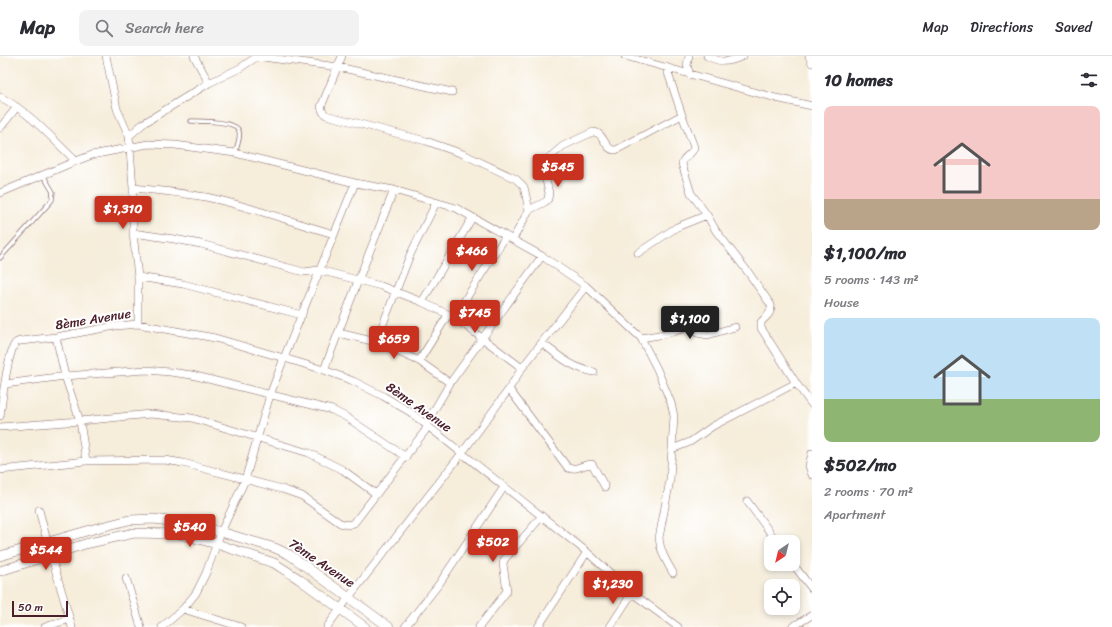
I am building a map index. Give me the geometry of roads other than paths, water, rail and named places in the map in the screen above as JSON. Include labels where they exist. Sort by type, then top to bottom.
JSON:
[{"type":"street","points":[[106,56],[117,109],[129,136],[133,188],[133,233],[138,277],[138,324]]},
{"type":"street","points":[[194,56],[209,83]]},
{"type":"street","points":[[129,136],[144,123],[209,83],[240,68],[256,56],[338,67],[452,92]]},
{"type":"street","points":[[342,56],[321,107],[326,115],[426,141],[463,154],[516,178],[524,187],[529,210]]},
{"type":"street","points":[[625,56],[690,75],[812,106]]},
{"type":"street","points":[[690,56],[687,65],[690,75]]},
{"type":"street","points":[[707,56],[722,62],[734,60],[743,56]]},
{"type":"street","points":[[809,56],[812,63]]},
{"type":"street","points":[[666,67],[694,147],[692,152],[682,160],[691,194],[707,214],[716,231],[748,272],[771,305],[769,314],[761,322],[761,328],[796,384],[812,405]]},
{"type":"street","points":[[0,97],[17,107],[28,116],[76,160]]},
{"type":"street","points":[[0,128],[17,107]]},
{"type":"street","points":[[419,361],[529,210],[548,199],[549,193],[545,176],[544,162],[563,146],[593,132],[600,134],[609,148],[613,151],[682,116]]},
{"type":"street","points":[[0,193],[76,160],[106,152],[148,144],[175,145],[235,153],[355,183],[394,190],[456,208],[542,256],[586,286],[641,338],[657,368],[671,403],[674,416],[667,502],[659,538],[660,547],[673,572]]},
{"type":"street","points":[[162,627],[183,608],[196,593],[206,573],[221,532],[245,480],[270,395],[284,358],[355,183]]},
{"type":"street","points":[[133,188],[169,191],[207,198],[252,209],[334,234]]},
{"type":"street","points":[[324,370],[394,190]]},
{"type":"street","points":[[376,342],[410,255],[436,203]]},
{"type":"street","points":[[638,253],[677,228],[707,214]]},
{"type":"street","points":[[422,302],[472,218]]},
{"type":"street","points":[[133,233],[202,244],[304,272],[319,270],[381,286],[422,302],[451,316],[522,368]]},
{"type":"street","points":[[0,470],[86,461],[165,460],[183,463],[282,489],[302,496],[340,523],[348,525],[354,523],[425,432],[426,424],[450,384],[542,256]]},
{"type":"street","points":[[138,277],[183,284],[302,315]]},
{"type":"street","points":[[327,627],[348,597],[462,453],[509,389],[522,368],[586,286]]},
{"type":"street","name":"8ème Avenue","points":[[5,384],[9,360],[14,345],[17,342],[56,337],[115,326],[138,324],[215,338],[324,370],[353,381],[383,396],[426,424],[587,552],[632,593],[678,627]]},
{"type":"street","points":[[641,338],[689,328],[697,333],[708,335],[735,327]]},
{"type":"street","points":[[339,333],[376,342],[419,361],[450,384]]},
{"type":"street","points":[[56,337],[65,376],[80,421],[86,461]]},
{"type":"street","points":[[542,343],[569,364],[594,372]]},
{"type":"street","points":[[0,416],[5,384],[65,376],[146,370],[170,372],[192,375],[338,412],[406,457]]},
{"type":"street","points":[[672,449],[690,442],[713,426],[796,384]]},
{"type":"street","points":[[509,389],[568,468],[573,470],[588,464],[592,464],[605,487]]},
{"type":"street","points":[[0,427],[150,414],[192,418],[309,453],[343,470],[376,494]]},
{"type":"street","points":[[812,453],[809,466],[812,475]]},
{"type":"street","points":[[405,627],[438,584],[504,487]]},
{"type":"street","points":[[747,501],[772,535]]},
{"type":"street","points":[[39,510],[72,627]]},
{"type":"street","points":[[479,627],[507,591],[503,564],[504,560],[542,516]]},
{"type":"street","name":"7ème Avenue","points":[[0,556],[47,541],[129,520],[154,520],[183,523],[221,532],[275,548],[290,555],[389,627]]},
{"type":"street","name":"7ème Avenue","points":[[0,570],[85,544],[134,533],[178,534],[217,544],[274,563],[299,579],[365,627]]},
{"type":"street","points":[[538,627],[587,552]]},
{"type":"street","points":[[798,571],[812,589]]},
{"type":"street","points":[[126,578],[141,627]]},
{"type":"street","points":[[610,627],[632,593]]},
{"type":"street","points":[[183,608],[241,627]]},
{"type":"street","points":[[792,627],[812,615]]},
{"type":"street","points":[[45,627],[70,619]]},
{"type":"lane","points":[[191,121],[234,125],[240,131],[235,153]]},
{"type":"lane","points":[[0,258],[52,200],[53,192],[42,174]]}]
